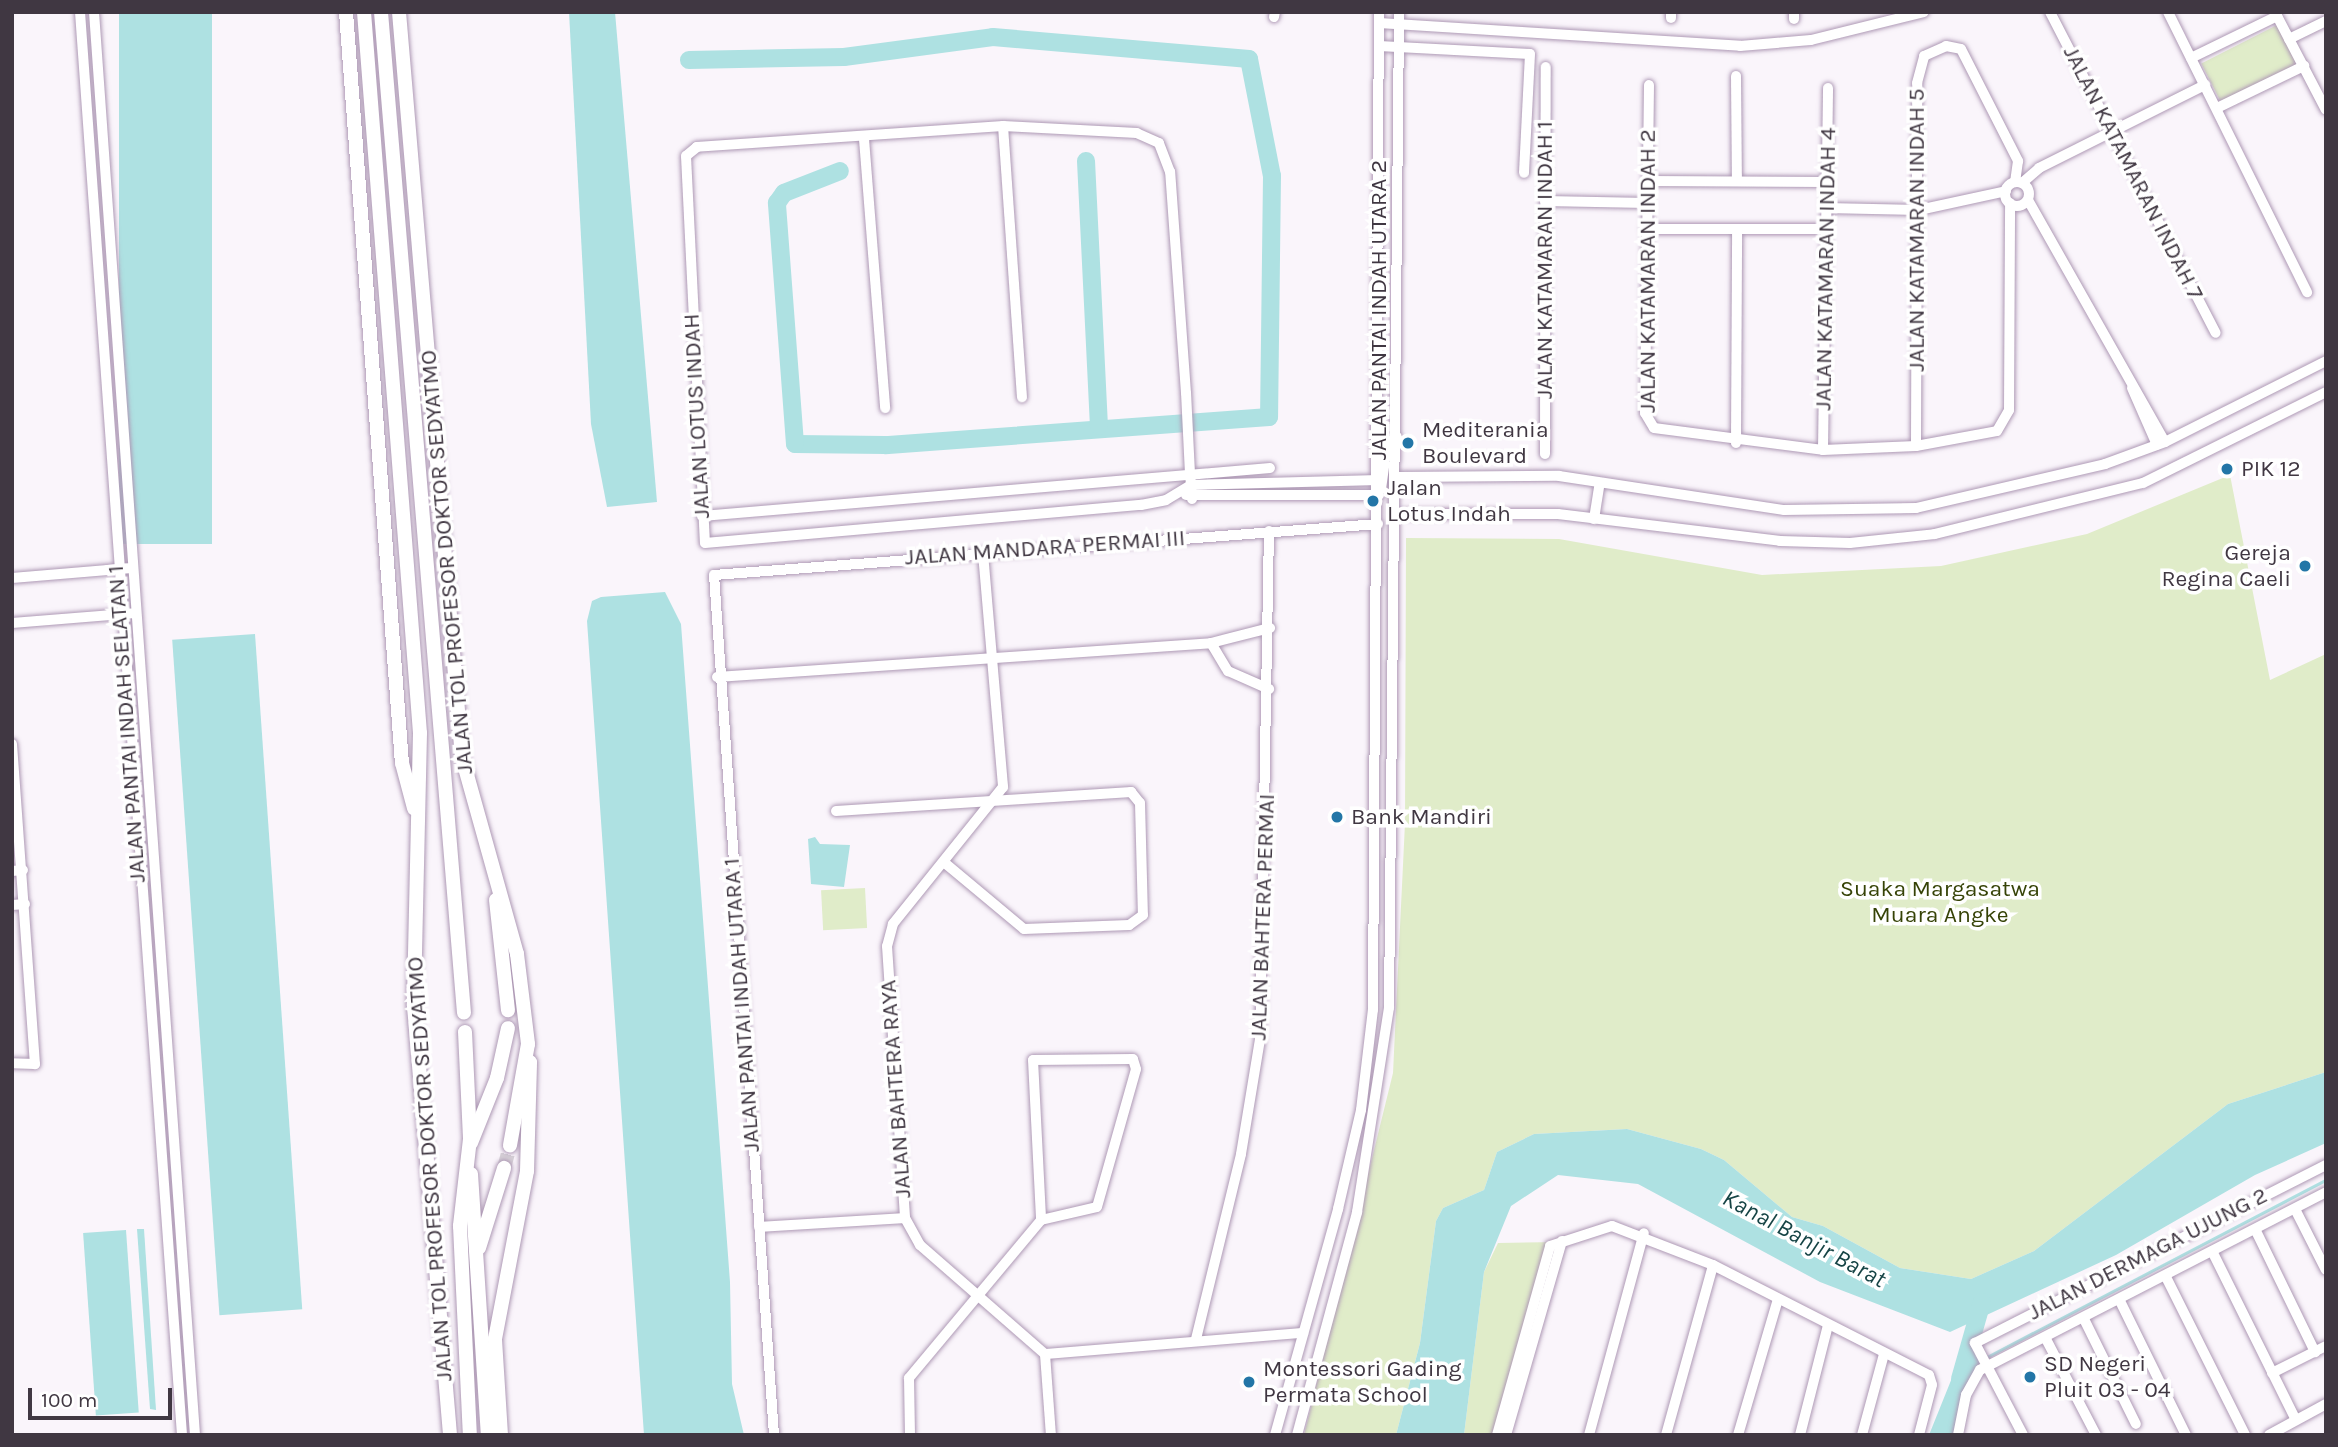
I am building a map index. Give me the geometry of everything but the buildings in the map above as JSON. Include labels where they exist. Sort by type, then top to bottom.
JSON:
[{"type":"highway","name":"JALAN TOL PROFESOR DOKTOR SEDYATMO","points":[[346,12],[402,763],[418,819]]},
{"type":"highway","name":"JALAN TOL PROFESOR DOKTOR SEDYATMO","points":[[364,12],[420,733],[414,1006],[450,1435]]},
{"type":"highway","name":"JALAN TOL PROFESOR DOKTOR SEDYATMO","points":[[381,12],[464,1013]]},
{"type":"highway","name":"JALAN TOL PROFESOR DOKTOR SEDYATMO","points":[[400,12],[462,757],[517,954],[528,1044],[510,1145]]},
{"type":"highway","points":[[492,871],[508,1010]]},
{"type":"highway","points":[[468,1148],[497,1078],[508,1028]]},
{"type":"highway","name":"JALAN TOL PROFESOR DOKTOR SEDYATMO","points":[[465,1032],[468,1148],[488,1435]]},
{"type":"highway","points":[[501,1435],[495,1339],[531,1136],[528,1044]]},
{"type":"highway","name":"JALAN TOL PROFESOR DOKTOR SEDYATMO","points":[[468,1148],[460,1226],[470,1435]]},
{"type":"highway","name":"JALAN TOL PROFESOR DOKTOR SEDYATMO","points":[[476,1256],[504,1168]]},
{"type":"street","name":"JALAN PANTAI INDAH SELATAN 1","points":[[80,12],[118,615],[182,1435]]},
{"type":"street","name":"JALAN PANTAI INDAH SELATAN 1","points":[[94,12],[195,1435]]},
{"type":"street","name":"JALAN PANTAI INDAH UTARA 2","points":[[1297,1435],[1357,1212],[1390,1008],[1398,514],[1399,12]]},
{"type":"street","points":[[1379,18],[1399,24],[1740,46],[1811,40],[1924,12]]},
{"type":"street","name":"JALAN KATAMARAN INDAH 7","points":[[2050,12],[2216,333]]},
{"type":"street","points":[[2168,12],[2307,292]]},
{"type":"street","points":[[2191,58],[2276,14],[2326,110]]},
{"type":"street","name":"JALAN PANTAI INDAH UTARA 2","points":[[1275,1435],[1361,1110],[1373,1010],[1379,480],[1379,18]]},
{"type":"street","points":[[2289,39],[2326,21]]},
{"type":"street","name":"JALAN KATAMARAN INDAH 1","points":[[1379,46],[1530,54],[1524,173]]},
{"type":"street","name":"JALAN KATAMARAN INDAH 5","points":[[1916,446],[1919,65],[1933,50],[1961,49],[2018,162],[2018,182]]},
{"type":"street","name":"JALAN KATAMARAN INDAH 1","points":[[1545,454],[1546,66]]},
{"type":"street","points":[[2217,108],[2304,66]]},
{"type":"street","points":[[1736,76],[1737,181]]},
{"type":"street","name":"JALAN KATAMARAN INDAH 2","points":[[1649,85],[1646,229],[1647,423],[1736,443],[1824,450],[1916,446],[1990,434],[2006,421],[2010,203]]},
{"type":"street","points":[[1825,208],[1919,209],[2006,191],[2112,130],[2204,85]]},
{"type":"street","name":"JALAN KATAMARAN INDAH 4","points":[[1824,450],[1828,88]]},
{"type":"street","points":[[1003,126],[1022,397]]},
{"type":"street","name":"JALAN LOTUS INDAH","points":[[1187,496],[1190,479],[1186,398],[1167,155],[1146,134],[1003,126],[864,139],[697,147],[686,156],[705,543],[1141,505],[1187,496],[1378,495]]},
{"type":"street","points":[[864,139],[885,408]]},
{"type":"street","points":[[1648,181],[1825,182]]},
{"type":"street","points":[[2018,182],[2132,384],[2161,443]]},
{"type":"street","points":[[2006,191],[2010,203],[2028,200]]},
{"type":"street","points":[[1545,201],[1647,203]]},
{"type":"street","points":[[1646,229],[1825,229]]},
{"type":"street","points":[[1736,443],[1737,231]]},
{"type":"street","points":[[1397,477],[1523,474],[1784,510],[1916,508],[2008,492],[2161,443],[2326,361]]},
{"type":"street","points":[[1398,514],[1594,519],[1780,541],[1850,544],[1935,534],[2143,483],[2326,392]]},
{"type":"street","points":[[1378,495],[1387,445],[1397,436]]},
{"type":"street","points":[[702,516],[1190,479],[1270,468]]},
{"type":"street","points":[[1190,479],[1379,480]]},
{"type":"street","points":[[1594,519],[1600,483]]},
{"type":"street","name":"JALAN MANDARA PERMAI III","points":[[714,575],[1378,524]]},
{"type":"street","name":"JALAN BAHTERA PERMAI","points":[[1196,1339],[1241,1154],[1260,1039],[1269,689],[1269,531]]},
{"type":"street","points":[[983,553],[1003,787],[998,801]]},
{"type":"street","points":[[12,578],[132,568]]},
{"type":"street","name":"JALAN PANTAI INDAH UTARA 1","points":[[714,575],[717,677],[774,1435]]},
{"type":"street","points":[[12,623],[135,613]]},
{"type":"street","points":[[717,677],[992,661],[1211,643],[1270,628]]},
{"type":"street","points":[[1211,643],[1228,671],[1269,689]]},
{"type":"street","points":[[12,744],[18,871],[25,904],[35,1064],[12,1063]]},
{"type":"street","points":[[836,811],[1131,792],[1140,803],[1143,915],[1129,925],[1024,929],[946,864]]},
{"type":"street","name":"JALAN BAHTERA RAYA","points":[[998,801],[893,924],[887,946],[905,1218],[920,1245],[976,1298],[1045,1354]]},
{"type":"street","points":[[12,905],[25,904]]},
{"type":"street","points":[[910,1435],[909,1378],[1041,1220],[1097,1207],[1136,1069],[1133,1059],[1033,1060],[1041,1220]]},
{"type":"street","name":"JALAN DERMAGA UJUNG 2","points":[[1986,1365],[1976,1347],[1976,1341],[2326,1165]]},
{"type":"street","points":[[1958,1435],[1973,1377],[1986,1365],[2046,1339],[2326,1192]]},
{"type":"street","points":[[2295,1209],[2326,1270]]},
{"type":"street","points":[[758,1227],[905,1218]]},
{"type":"street","points":[[1497,1435],[1548,1269],[1562,1241],[1600,1227],[1644,1233],[1713,1265],[1931,1379],[1919,1435]]},
{"type":"street","points":[[2256,1231],[2315,1352]]},
{"type":"street","points":[[1589,1435],[1644,1233]]},
{"type":"street","points":[[2213,1253],[2295,1420]]},
{"type":"street","points":[[1666,1435],[1713,1265]]},
{"type":"street","points":[[1506,1435],[1548,1269]]},
{"type":"street","points":[[2166,1277],[2245,1435]]},
{"type":"street","points":[[1738,1435],[1778,1299]]},
{"type":"street","points":[[2120,1301],[2186,1435]]},
{"type":"street","points":[[2084,1319],[2136,1424]]},
{"type":"street","points":[[1800,1435],[1828,1325]]},
{"type":"street","points":[[1051,1435],[1045,1354],[1196,1339],[1303,1334]]},
{"type":"street","points":[[2046,1339],[2096,1435]]},
{"type":"street","points":[[2272,1373],[2326,1346]]},
{"type":"street","points":[[1862,1435],[1884,1354]]},
{"type":"street","points":[[1986,1365],[2023,1435]]},
{"type":"street","points":[[2269,1435],[2326,1404]]},
{"type":"green space","points":[[2277,25],[2298,67],[2223,105],[2201,64]]},
{"type":"green space","name":"Suaka Margasatwa Muara Angke","points":[[2230,475],[2270,680],[2326,654],[2326,1072],[2228,1104],[2034,1251],[1971,1279],[1900,1268],[1823,1226],[1792,1217],[1724,1160],[1701,1149],[1627,1129],[1534,1134],[1497,1152],[1484,1190],[1443,1208],[1436,1221],[1420,1343],[1396,1435],[1304,1435],[1393,1073],[1405,823],[1406,538],[1559,539],[1762,575],[1941,566],[2087,534]]},
{"type":"green space","points":[[865,888],[867,928],[823,930],[821,890]]},
{"type":"green space","points":[[1561,1242],[1501,1435],[1464,1435],[1484,1272],[1498,1243]]},
{"type":"water","points":[[119,12],[212,12],[212,544],[119,544]]},
{"type":"water","points":[[569,12],[615,12],[657,502],[607,507],[591,424]]},
{"type":"water","points":[[665,592],[681,624],[730,1282],[732,1384],[744,1435],[644,1435],[587,621],[592,601],[601,597]]},
{"type":"water","points":[[255,634],[302,1309],[219,1315],[172,640]]},
{"type":"water","points":[[815,837],[820,844],[850,845],[844,887],[811,884],[808,839]]},
{"type":"water","name":"Kanal Banjir Barat","points":[[2326,1072],[2326,1143],[2255,1175],[2116,1255],[1950,1332],[1820,1282],[1638,1184],[1558,1175],[1511,1206],[1484,1272],[1464,1435],[1396,1435],[1420,1343],[1436,1221],[1443,1208],[1484,1190],[1497,1152],[1534,1134],[1627,1129],[1701,1149],[1724,1160],[1792,1217],[1823,1226],[1900,1268],[1971,1279],[2034,1251],[2228,1104]]},
{"type":"water","points":[[137,1229],[144,1229],[156,1410],[150,1409]]},
{"type":"water","points":[[126,1230],[139,1413],[96,1416],[83,1233]]},
{"type":"water","points":[[1977,1357],[1984,1367],[1974,1374],[1956,1435],[1929,1435],[1960,1358]]},
{"type":"waterway","points":[[689,60],[844,57],[993,37],[1249,59],[1272,176],[1269,417],[885,445],[795,444],[777,203],[784,193],[840,171]]},
{"type":"waterway","points":[[1086,161],[1099,426]]},
{"type":"waterway","points":[[1985,1358],[2326,1180]]},
{"type":"waterway","points":[[1960,1379],[1982,1302]]},
{"type":"tunnel","points":[[504,1168],[510,1145]]},
{"type":"place","name":"Mediterania Boulevard","points":[[1408,443]]},
{"type":"place","name":"PIK 12","points":[[2227,469]]},
{"type":"place","name":"Jalan Lotus Indah","points":[[1373,501]]},
{"type":"place","name":"Gereja Regina Caeli","points":[[2305,566]]},
{"type":"place","name":"Bank Mandiri","points":[[1337,817]]},
{"type":"place","name":"SD Negeri Pluit 03 - 04","points":[[2030,1377]]},
{"type":"place","name":"Montessori Gading Permata School","points":[[1249,1382]]}]
